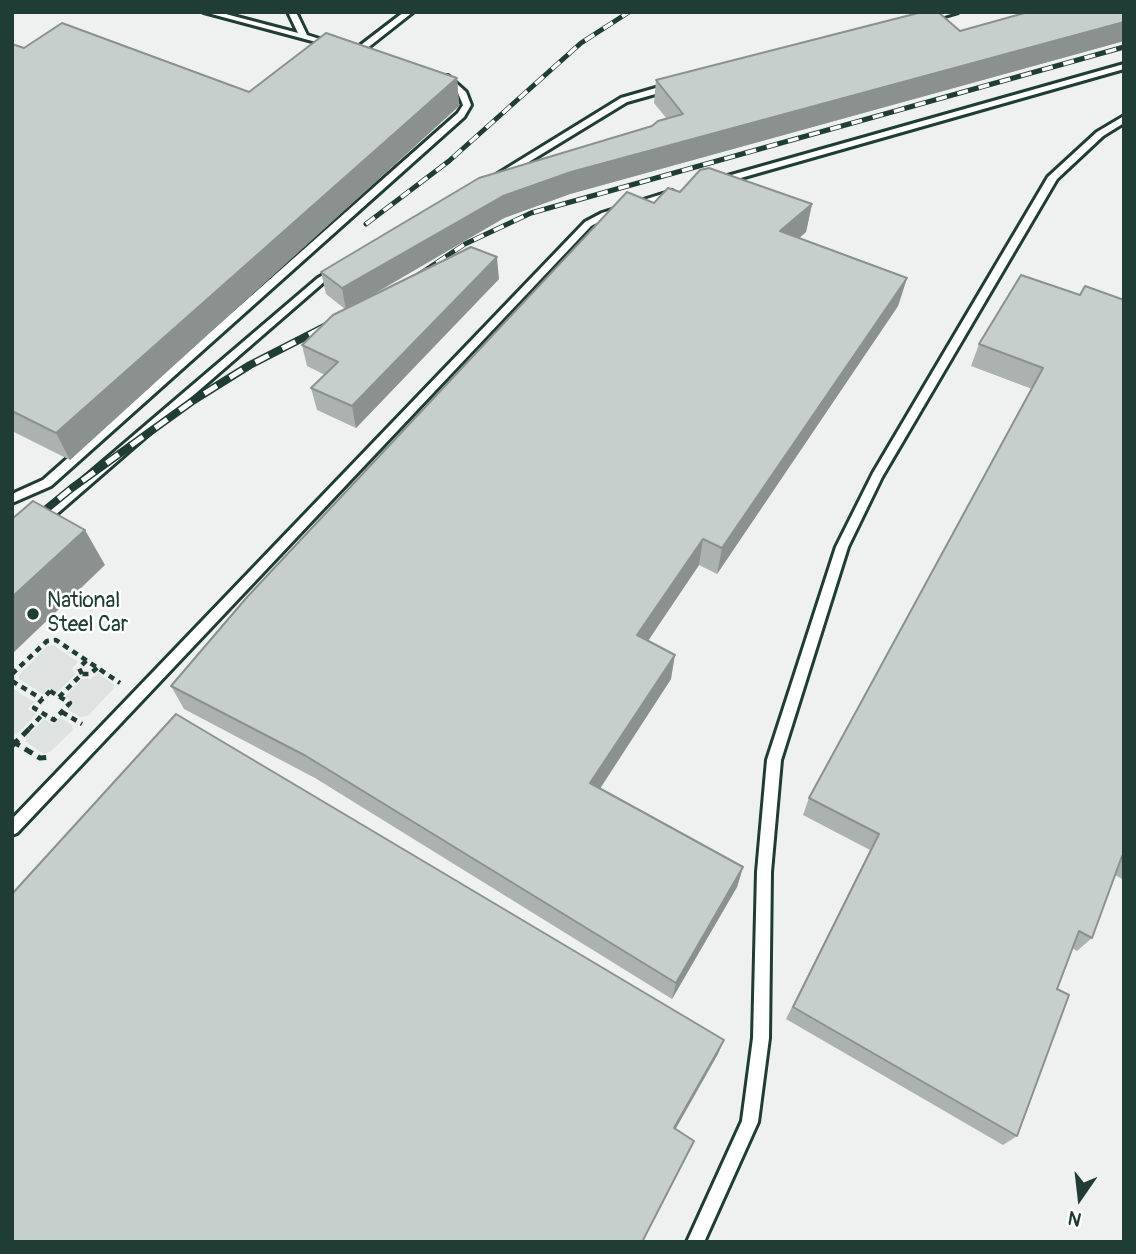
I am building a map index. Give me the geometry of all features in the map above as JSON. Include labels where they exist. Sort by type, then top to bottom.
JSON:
[{"type":"lane","points":[[208,12],[372,55]]},
{"type":"lane","points":[[292,12],[304,37]]},
{"type":"lane","points":[[358,51],[409,12]]},
{"type":"lane","points":[[914,22],[954,12]]},
{"type":"lane","points":[[714,182],[1124,66]]},
{"type":"lane","points":[[12,499],[47,483],[461,115],[467,106],[462,92],[452,80],[434,74]]},
{"type":"lane","points":[[485,185],[624,100],[677,85]]},
{"type":"lane","points":[[695,1242],[750,1122],[761,1038],[764,872],[774,760],[842,547],[877,476],[1053,177],[1100,134],[1124,119]]},
{"type":"lane","points":[[12,829],[588,224],[653,199],[688,190]]},
{"type":"lane","points":[[32,529],[321,279],[345,266]]},
{"type":"path","points":[[12,674],[47,641],[56,640],[120,681],[119,690]]},
{"type":"path","points":[[82,674],[79,668],[87,660]]},
{"type":"path","points":[[60,697],[82,674],[90,674],[98,667]]},
{"type":"path","points":[[12,681],[42,699]]},
{"type":"path","points":[[50,691],[60,697],[70,704],[54,720],[34,708],[50,691]]},
{"type":"path","points":[[43,714],[13,743],[40,758],[54,757]]},
{"type":"path","points":[[77,733],[93,717]]},
{"type":"shaded area","name":"National Steel Car","points":[[12,12],[1124,12],[1124,1242],[12,1242]]},
{"type":"shaded area","points":[[53,645],[78,662],[72,668],[75,675],[57,693],[49,688],[43,694],[19,679],[19,675],[47,646]]},
{"type":"shaded area","points":[[98,673],[114,685],[113,689],[88,716],[80,717],[67,709],[73,702],[65,697],[82,679],[91,679]]},
{"type":"shaded area","points":[[12,688],[34,702],[28,709],[37,714],[18,733],[12,734]]},
{"type":"shaded area","points":[[60,717],[72,725],[73,730],[50,752],[44,754],[26,742],[26,737],[44,719],[53,724]]},
{"type":"building","points":[[922,12],[938,12],[960,31],[1028,12],[1124,12],[1124,22],[571,172],[503,196],[342,288],[321,272],[479,178],[652,126],[658,121],[683,114],[656,80]]},
{"type":"building","points":[[62,23],[249,92],[326,33],[457,78],[56,433],[12,411],[12,44],[24,48]]},
{"type":"building","points":[[709,168],[812,204],[780,231],[907,278],[722,548],[703,539],[637,635],[675,655],[590,783],[743,867],[676,983],[306,756],[171,686],[248,596],[627,192],[654,203],[668,188],[680,192],[700,170]]},
{"type":"building","points":[[471,247],[497,257],[352,406],[311,388],[338,362],[302,345],[333,315]]},
{"type":"building","points":[[1021,275],[1080,295],[1085,286],[1124,300],[1124,857],[1122,856],[1092,938],[1079,931],[1057,989],[1069,995],[1017,1136],[793,1007],[879,834],[809,798],[1043,368],[979,344]]},
{"type":"building","points":[[33,501],[85,530],[12,597],[12,519]]},
{"type":"building","points":[[176,714],[724,1040],[674,1128],[694,1141],[642,1242],[12,1242],[12,894]]},
{"type":"railway","points":[[366,224],[449,161],[581,43],[629,12]]},
{"type":"railway","points":[[418,275],[465,244],[531,213],[1124,47]]},
{"type":"railway","points":[[12,537],[72,488],[194,400],[250,365],[332,323]]},
{"type":"place","name":"National Steel Car","points":[[33,614]]}]
